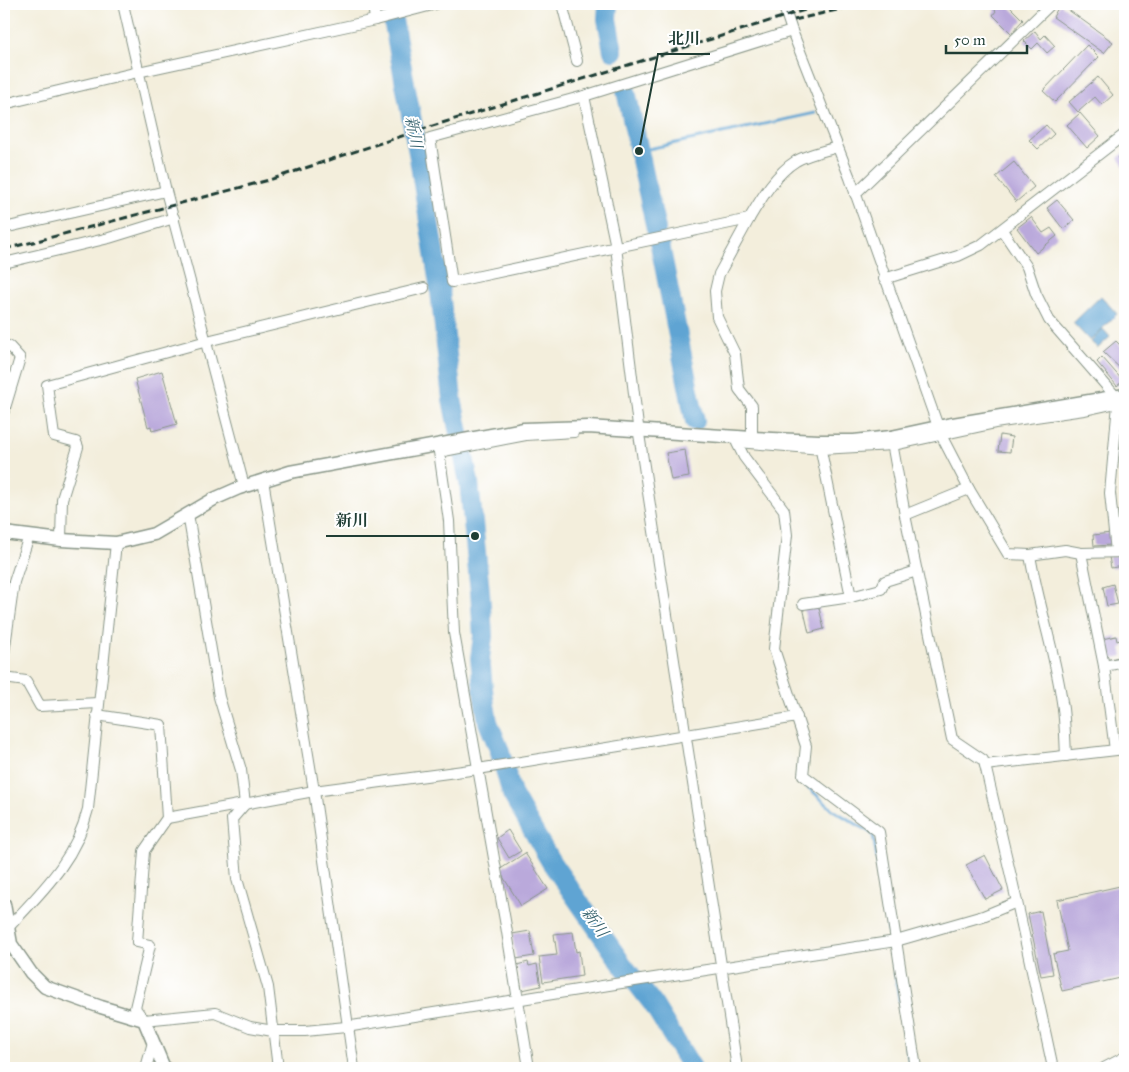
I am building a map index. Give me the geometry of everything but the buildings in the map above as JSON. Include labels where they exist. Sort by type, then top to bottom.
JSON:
[{"type":"street","points":[[123,4],[166,191],[244,486]]},
{"type":"street","points":[[373,4],[375,20]]},
{"type":"street","points":[[4,104],[138,72],[375,20],[404,8],[436,4]]},
{"type":"street","points":[[562,4],[577,61]]},
{"type":"street","points":[[783,4],[838,147],[939,431],[969,489],[1008,554],[1030,554],[1065,550],[1080,554],[1121,552],[1110,493],[1121,400],[1049,320],[1036,294],[1027,267],[1002,230]]},
{"type":"street","points":[[855,194],[1051,4]]},
{"type":"street","points":[[749,219],[452,282],[430,138],[584,96],[792,31]]},
{"type":"street","points":[[584,96],[616,247],[639,432],[737,1068]]},
{"type":"street","points":[[884,279],[958,256],[982,245],[1125,134]]},
{"type":"street","points":[[752,438],[752,406],[738,389],[735,354],[717,317],[715,292],[719,274],[763,196],[781,173],[797,161],[838,147]]},
{"type":"street","points":[[4,228],[166,191]]},
{"type":"street","points":[[4,263],[92,242],[174,218]]},
{"type":"street","points":[[62,540],[62,499],[78,447],[76,442],[54,436],[47,385],[207,342],[424,288]]},
{"type":"street","points":[[4,344],[20,358],[4,411]]},
{"type":"street","points":[[4,533],[62,540],[116,543],[154,534],[188,514],[244,486],[290,472],[477,442],[524,429],[588,426],[736,440],[820,445],[854,441],[892,442],[939,431],[1121,400]]},
{"type":"street","points":[[736,440],[752,438],[820,445]]},
{"type":"street","points":[[736,440],[744,457],[784,510],[787,535],[774,649],[806,746],[803,776],[879,832],[916,1068]]},
{"type":"street","points":[[892,442],[905,515],[952,739],[983,760],[985,765],[1053,1068]]},
{"type":"street","points":[[820,445],[851,597]]},
{"type":"street","points":[[443,448],[449,521],[454,633],[529,1068]]},
{"type":"street","points":[[263,480],[314,791],[346,1026],[354,1068]]},
{"type":"street","points":[[905,515],[969,489]]},
{"type":"street","points":[[188,514],[219,697],[240,770],[246,804]]},
{"type":"street","points":[[4,653],[14,582],[29,536]]},
{"type":"street","points":[[6,930],[58,874],[84,825],[88,809],[116,543]]},
{"type":"street","points":[[1030,554],[1036,587],[1050,639],[1062,702],[1066,756]]},
{"type":"street","points":[[985,765],[1120,750],[1080,554]]},
{"type":"street","points":[[802,604],[851,597],[881,589],[885,581],[917,571]]},
{"type":"street","points":[[1104,666],[1125,662]]},
{"type":"street","points":[[4,678],[26,681],[40,706],[98,703]]},
{"type":"street","points":[[97,715],[160,725],[167,818],[144,851],[137,942],[150,944],[135,1008],[144,1020],[164,1068]]},
{"type":"street","points":[[167,818],[314,791],[478,769],[797,717]]},
{"type":"street","points":[[246,804],[232,819],[238,879],[268,987],[278,1068]]},
{"type":"street","points":[[4,904],[6,930],[11,944],[31,974],[45,986],[102,1008],[144,1020],[215,1013],[250,1027],[305,1031],[896,941],[983,916],[1017,902]]},
{"type":"street","points":[[146,1068],[153,1042]]},
{"type":"street","points":[[1104,1068],[1125,1057]]},
{"type":"water","points":[[1101,296],[1117,314],[1090,341],[1073,323]]},
{"type":"water","points":[[1103,329],[1110,337],[1098,348],[1091,342]]},
{"type":"waterway","name":"新川","points":[[390,4],[419,158],[440,291],[452,399],[469,482],[483,636],[480,658],[488,722],[499,749],[512,794],[551,862],[622,964],[653,1004],[692,1068]]},
{"type":"waterway","points":[[608,4],[607,19],[613,51]]},
{"type":"waterway","points":[[626,91],[656,229]]},
{"type":"waterway","points":[[639,151],[815,113]]},
{"type":"waterway","points":[[660,245],[695,421]]},
{"type":"waterway","points":[[799,772],[798,778],[833,810],[873,834],[889,935]]},
{"type":"waterway","points":[[891,948],[910,1068]]},
{"type":"railway","points":[[4,249],[269,180],[426,128],[824,4]]},
{"type":"railway","points":[[794,20],[862,4]]},
{"type":"place","name":"北川","points":[[639,151]]},
{"type":"place","name":"新川","points":[[475,536]]}]
